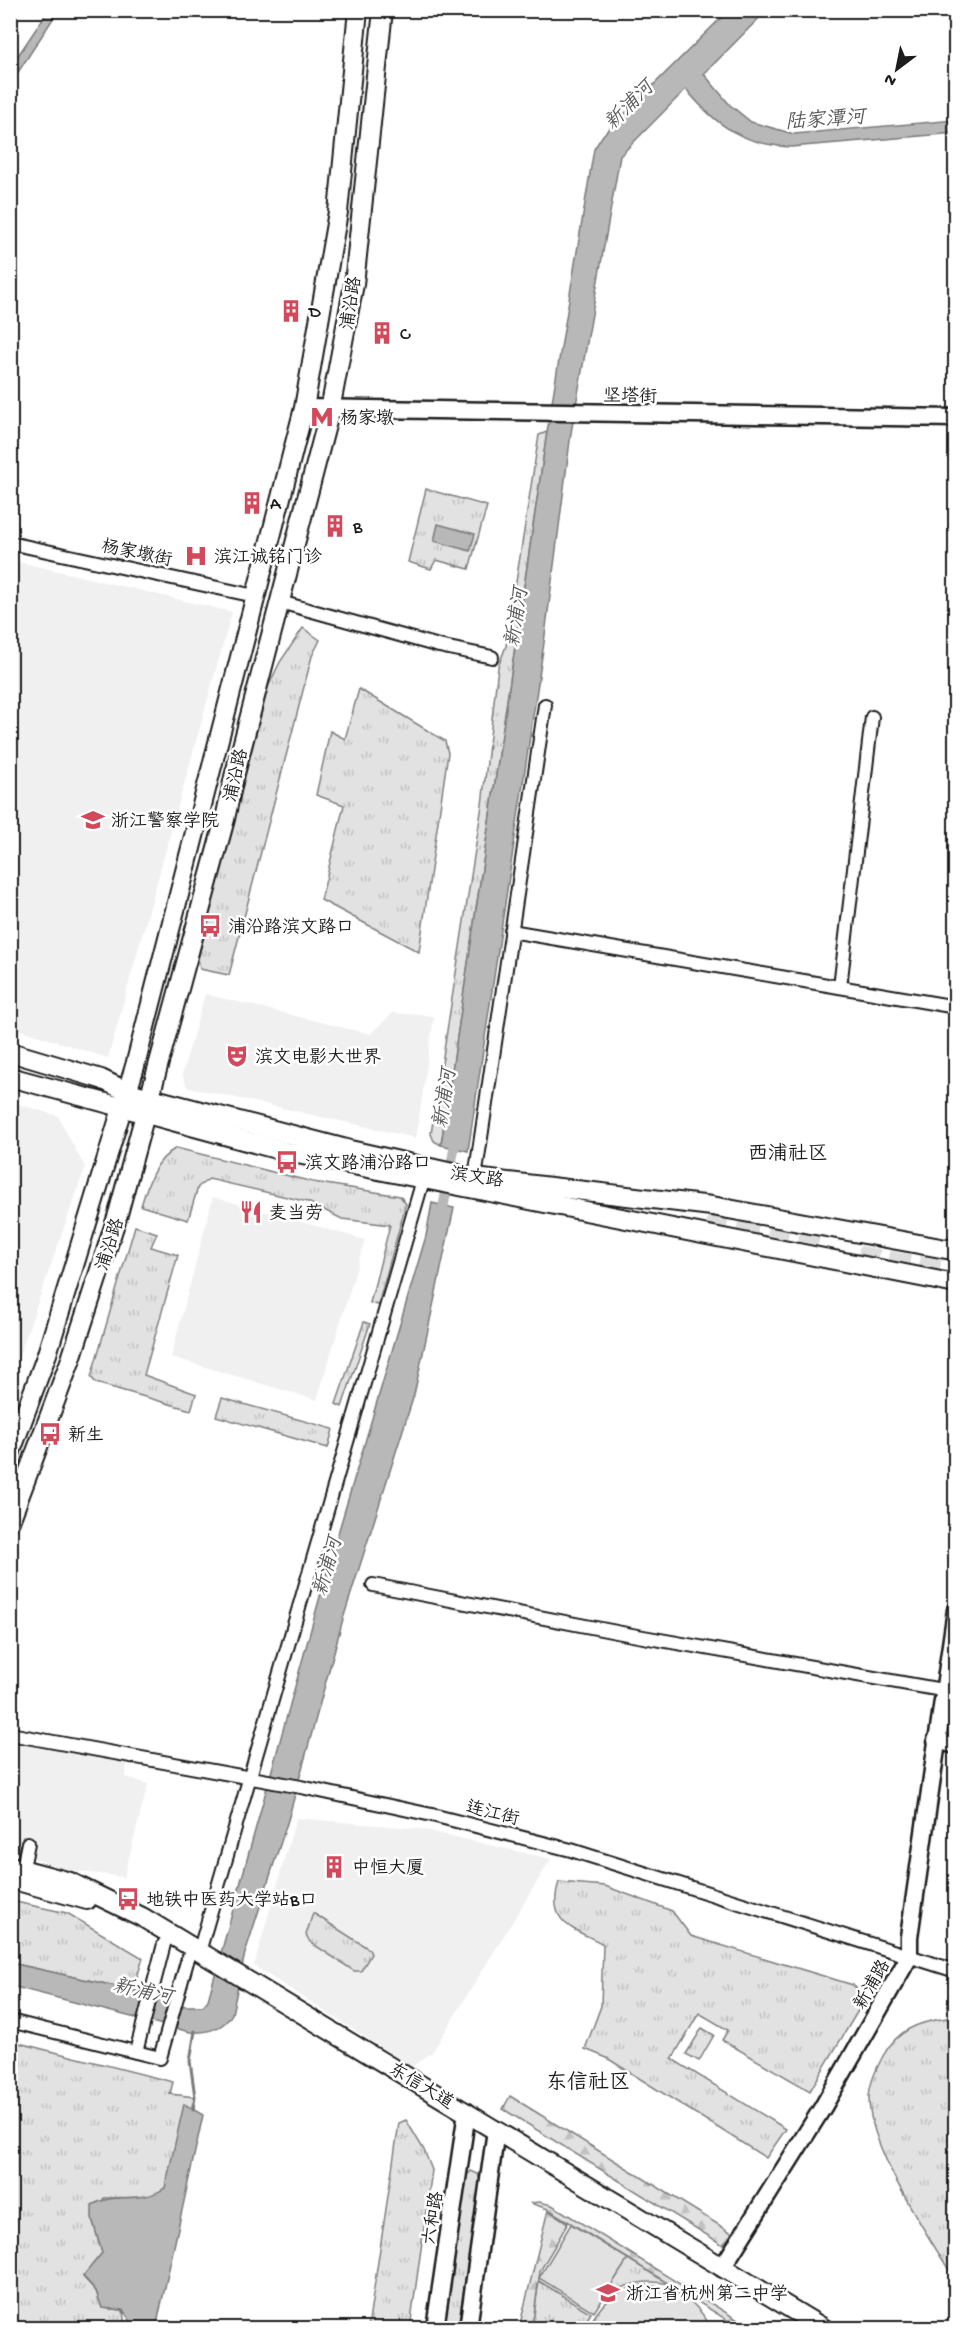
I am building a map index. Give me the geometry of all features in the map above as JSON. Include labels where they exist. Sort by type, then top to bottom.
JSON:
[{"type":"main road","name":"浦沿路","points":[[10,1454],[47,1354],[125,1100],[234,689],[255,596],[304,408],[338,212],[358,10]]},
{"type":"main road","name":"浦沿路","points":[[10,1521],[71,1359],[118,1214],[330,410],[354,284],[382,10]]},
{"type":"main road","name":"滨文路","points":[[10,1052],[101,1079],[125,1100]]},
{"type":"main road","name":"滨文路","points":[[10,1077],[125,1100],[417,1174],[956,1284]]},
{"type":"main road","name":"滨文路","points":[[474,1184],[712,1206],[946,1249],[956,1248]]},
{"type":"main road","name":"东信大道","points":[[14,1871],[84,1899],[164,1944],[202,1960]]},
{"type":"main road","name":"东信大道","points":[[14,1871],[70,1882],[107,1899],[243,1985],[823,2328]]},
{"type":"main road","name":"东信大道","points":[[497,2136],[801,2328]]},
{"type":"street","name":"坚塔街","points":[[304,408],[956,418]]},
{"type":"street","name":"杨家墩街","points":[[10,543],[255,596]]},
{"type":"street","points":[[280,602],[439,646],[492,657]]},
{"type":"street","points":[[474,1184],[544,705]]},
{"type":"street","points":[[840,987],[872,717]]},
{"type":"street","points":[[511,932],[956,1007]]},
{"type":"street","points":[[10,2021],[160,2058],[176,2001],[202,1960],[417,1174]]},
{"type":"street","points":[[373,1585],[632,1635],[942,1690]]},
{"type":"street","name":"新浦路","points":[[722,2268],[823,2107],[909,1957],[909,1936],[942,1690],[956,1610]]},
{"type":"street","name":"连江街","points":[[10,1734],[301,1787],[432,1815],[571,1850],[956,1971]]},
{"type":"street","points":[[936,1740],[956,1745]]},
{"type":"street","points":[[14,1871],[28,1843]]},
{"type":"street","points":[[136,2052],[164,1944]]},
{"type":"street","name":"六和路","points":[[435,2328],[466,2118]]},
{"type":"street","points":[[468,2328],[497,2136]]},
{"type":"shaded area","points":[[48,11],[58,11],[11,83],[11,66]]},
{"type":"shaded area","points":[[728,11],[766,11],[704,74],[730,105],[751,122],[794,134],[955,120],[955,133],[791,147],[774,145],[745,138],[732,131],[708,113],[686,89],[620,156],[571,433],[544,643],[468,1151],[441,1145],[547,432],[594,149],[603,135]]},
{"type":"shaded area","points":[[438,524],[475,534],[470,551],[434,541]]},
{"type":"shaded area","name":"浙江警察学院","points":[[11,560],[232,612],[108,1058],[11,1027]]},
{"type":"shaded area","points":[[205,994],[370,1034],[393,1013],[434,1016],[416,1138],[187,1087],[182,1074]]},
{"type":"shaded area","points":[[11,1102],[58,1116],[85,1168],[11,1379]]},
{"type":"shaded area","points":[[213,1197],[365,1240],[317,1400],[171,1357]]},
{"type":"shaded area","points":[[432,1203],[454,1208],[414,1395],[343,1619],[288,1820],[245,1953],[232,2014],[219,2027],[202,2032],[190,2032],[11,1986],[11,1963],[133,1990],[185,2006],[203,2006],[208,2000],[331,1557],[426,1236]]},
{"type":"shaded area","points":[[11,1740],[127,1761],[126,1777],[148,1784],[124,1877],[66,1870],[11,1850]]},
{"type":"shaded area","points":[[296,1818],[421,1829],[551,1859],[433,2051],[412,2067],[254,1966]]},
{"type":"shaded area","points":[[184,2104],[203,2115],[156,2328],[135,2328],[123,2310],[102,2308],[96,2291],[83,2276],[102,2253],[92,2218],[92,2205],[110,2199],[146,2196],[165,2188]]},
{"type":"green space","points":[[547,432],[441,1145],[434,1141],[431,1134],[482,805],[498,667],[506,646],[539,435]]},
{"type":"green space","points":[[426,489],[487,506],[469,569],[436,560],[431,569],[408,562]]},
{"type":"green space","points":[[303,628],[320,640],[312,656],[229,975],[200,969],[198,959],[268,687],[280,662]]},
{"type":"green space","points":[[359,689],[445,741],[448,753],[419,952],[321,900],[344,805],[316,795],[330,731],[345,739]]},
{"type":"green space","points":[[176,1148],[313,1182],[400,1196],[406,1204],[378,1305],[370,1303],[390,1225],[342,1219],[308,1202],[209,1179],[198,1187],[188,1220],[141,1206],[149,1181],[157,1166],[168,1153]]},
{"type":"green space","points":[[135,1226],[157,1233],[151,1247],[178,1255],[144,1375],[196,1394],[191,1410],[96,1383],[91,1377]]},
{"type":"green space","points":[[364,1322],[370,1324],[342,1407],[336,1404]]},
{"type":"green space","points":[[222,1398],[333,1429],[328,1448],[216,1416]]},
{"type":"green space","points":[[559,1882],[605,1886],[672,1911],[691,1936],[853,1985],[862,1994],[862,2004],[810,2091],[722,2040],[728,2030],[699,2013],[672,2059],[786,2129],[766,2158],[607,2058],[585,2049],[601,2006],[603,1944],[572,1928],[559,1916],[556,1896]]},
{"type":"green space","points":[[11,1901],[67,1913],[143,1958],[133,1990],[11,1963]]},
{"type":"green space","points":[[313,1913],[369,1949],[371,1954],[361,1971],[354,1971],[310,1942],[306,1935]]},
{"type":"green space","points":[[947,2018],[955,2019],[955,2280],[916,2217],[889,2167],[872,2119],[869,2099],[875,2071],[895,2040],[918,2025]]},
{"type":"green space","points":[[702,2028],[714,2035],[699,2061],[686,2054]]},
{"type":"green space","points":[[11,2041],[173,2082],[170,2094],[195,2097],[165,2188],[151,2197],[104,2198],[92,2218],[102,2253],[83,2277],[96,2291],[102,2308],[123,2310],[125,2328],[11,2328]]},
{"type":"green space","points":[[510,2096],[732,2233],[723,2245],[503,2109]]},
{"type":"green space","points":[[406,2120],[424,2150],[432,2170],[410,2328],[368,2328],[399,2123]]},
{"type":"green space","points":[[471,2171],[478,2174],[480,2180],[458,2328],[443,2328],[466,2176]]},
{"type":"green space","points":[[539,2202],[552,2205],[751,2328],[740,2328],[548,2209],[530,2203]]},
{"type":"green space","points":[[548,2210],[568,2223],[540,2271],[532,2328],[519,2328]]},
{"type":"green space","points":[[571,2224],[628,2259],[594,2312],[539,2278]]},
{"type":"green space","points":[[628,2259],[669,2284],[652,2282],[636,2284],[605,2295]]},
{"type":"green space","points":[[539,2281],[591,2313],[582,2328],[532,2328]]},
{"type":"green space","points":[[643,2285],[664,2288],[683,2296],[706,2318],[711,2328],[587,2328],[609,2299],[623,2291]]},
{"type":"waterway","name":"新浦河","points":[[441,1219],[457,1134]]},
{"type":"waterway","points":[[193,2110],[195,2097],[190,2061],[195,2031]]},
{"type":"tunnel","points":[[708,1214],[822,1235]]},
{"type":"tunnel","points":[[858,1256],[956,1273]]},
{"type":"place","name":"D","points":[[291,311]]},
{"type":"place","name":"C","points":[[382,333]]},
{"type":"place","name":"杨家墩","points":[[322,417]]},
{"type":"place","name":"A","points":[[252,503]]},
{"type":"place","name":"B","points":[[335,526]]},
{"type":"place","name":"滨江诚铭门诊","points":[[196,556]]},
{"type":"place","name":"浙江警察学院","points":[[93,820]]},
{"type":"place","name":"浦沿路滨文路口","points":[[210,926]]},
{"type":"place","name":"滨文电影大世界","points":[[237,1056]]},
{"type":"place","name":"滨文路浦沿路口","points":[[287,1162]]},
{"type":"place","name":"麦当劳","points":[[251,1212]]},
{"type":"place","name":"新生","points":[[50,1434]]},
{"type":"place","name":"中恒大厦","points":[[334,1867]]},
{"type":"place","name":"地铁中医药大学站B口","points":[[128,1899]]},
{"type":"place","name":"浙江省杭州第二中学","points":[[608,2293]]},
{"type":"district","name":"西浦社区","points":[[788,1152]]},
{"type":"district","name":"东信社区","points":[[588,2081]]},
{"type":"water label","name":"陆家潭河","points":[[825,118]]}]
